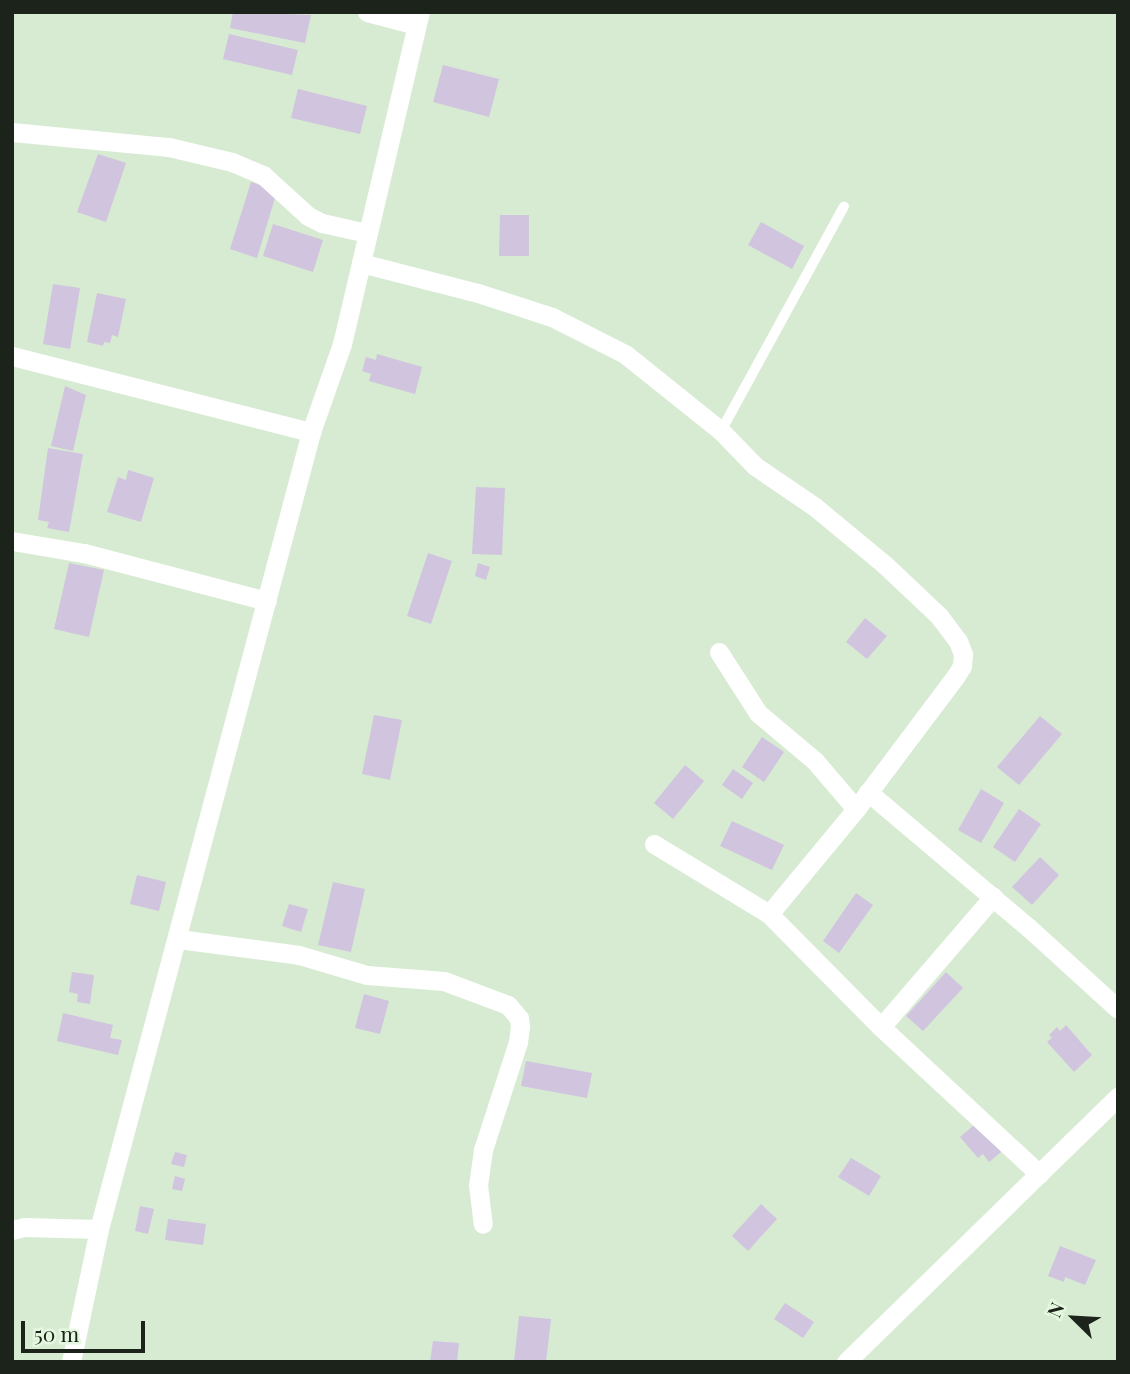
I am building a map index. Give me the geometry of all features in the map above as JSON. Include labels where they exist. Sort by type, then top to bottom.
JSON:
[{"type":"street","points":[[71,1362],[99,1229],[311,432],[342,344],[418,19],[367,12]]},
{"type":"street","points":[[12,132],[169,147],[232,162],[262,174],[308,216],[321,223],[367,233]]},
{"type":"street","points":[[360,263],[478,293],[552,317],[625,355],[721,431],[755,466],[815,507],[884,564],[939,617],[963,654],[962,666],[955,677],[856,809],[769,914]]},
{"type":"street","points":[[12,356],[311,432]]},
{"type":"street","points":[[12,541],[84,553],[267,601]]},
{"type":"street","points":[[719,652],[758,713],[814,761],[856,809]]},
{"type":"street","points":[[868,792],[993,897],[1118,1009]]},
{"type":"street","points":[[654,844],[769,914],[881,1027],[1039,1174]]},
{"type":"street","points":[[881,1027],[993,897]]},
{"type":"street","points":[[178,939],[299,955],[367,975],[444,981],[508,1005],[519,1018],[520,1026],[518,1042],[483,1150],[478,1185],[483,1224]]},
{"type":"street","points":[[846,1362],[1118,1097]]},
{"type":"street","points":[[12,1230],[24,1227],[99,1229]]},
{"type":"lane","points":[[721,431],[844,206]]},
{"type":"building","points":[[233,12],[311,15],[305,43],[230,28]]},
{"type":"building","points":[[229,34],[298,50],[292,75],[223,59]]},
{"type":"building","points":[[443,65],[499,79],[489,117],[433,102]]},
{"type":"building","points":[[298,89],[367,106],[360,134],[291,118]]},
{"type":"building","points":[[98,154],[126,163],[106,222],[77,212]]},
{"type":"building","points":[[251,182],[277,191],[257,258],[230,249]]},
{"type":"building","points":[[500,215],[529,215],[529,256],[499,256]]},
{"type":"building","points":[[761,222],[804,246],[792,269],[748,245]]},
{"type":"building","points":[[273,224],[323,240],[313,272],[263,256]]},
{"type":"building","points":[[53,284],[80,288],[70,349],[43,344]]},
{"type":"building","points":[[97,293],[126,299],[118,337],[112,335],[110,343],[104,342],[103,346],[87,342]]},
{"type":"building","points":[[377,354],[422,367],[415,394],[369,381],[371,374],[362,371],[366,357],[376,360]]},
{"type":"building","points":[[65,386],[86,395],[73,451],[51,446]]},
{"type":"building","points":[[48,448],[83,454],[69,532],[47,528],[49,522],[38,520]]},
{"type":"building","points":[[128,470],[154,478],[141,522],[107,512],[118,477],[126,480]]},
{"type":"building","points":[[476,487],[505,488],[502,555],[472,554]]},
{"type":"building","points":[[428,553],[452,561],[431,624],[407,616]]},
{"type":"building","points":[[69,563],[104,570],[89,637],[54,629]]},
{"type":"building","points":[[478,563],[490,567],[486,580],[475,576]]},
{"type":"building","points":[[865,618],[887,636],[867,659],[846,642]]},
{"type":"building","points":[[374,715],[402,720],[390,780],[362,774]]},
{"type":"building","points":[[1040,716],[1062,734],[1019,785],[997,767]]},
{"type":"building","points":[[762,737],[784,752],[764,782],[742,767]]},
{"type":"building","points":[[685,765],[704,781],[673,819],[654,803]]},
{"type":"building","points":[[733,769],[753,783],[742,799],[722,785]]},
{"type":"building","points":[[981,789],[1004,803],[981,843],[958,830]]},
{"type":"building","points":[[1019,809],[1041,824],[1015,862],[993,847]]},
{"type":"building","points":[[732,821],[784,845],[772,870],[720,846]]},
{"type":"building","points":[[1040,857],[1059,875],[1032,905],[1012,887]]},
{"type":"building","points":[[137,875],[166,882],[159,911],[130,904]]},
{"type":"building","points":[[333,882],[365,889],[351,952],[318,945]]},
{"type":"building","points":[[856,893],[873,905],[839,953],[823,941]]},
{"type":"building","points":[[289,904],[308,909],[301,932],[282,926]]},
{"type":"building","points":[[72,972],[94,975],[90,1004],[77,1002],[78,994],[69,992]]},
{"type":"building","points":[[946,972],[963,988],[923,1031],[906,1016]]},
{"type":"building","points":[[364,994],[389,1001],[380,1034],[355,1028]]},
{"type":"building","points":[[63,1013],[113,1025],[110,1038],[122,1040],[118,1055],[57,1041]]},
{"type":"building","points":[[1066,1025],[1092,1055],[1074,1072],[1047,1042],[1052,1038],[1049,1035],[1057,1027],[1060,1031]]},
{"type":"building","points":[[526,1061],[592,1073],[587,1098],[521,1086]]},
{"type":"building","points":[[980,1120],[1001,1152],[989,1162],[983,1154],[978,1158],[960,1137]]},
{"type":"building","points":[[175,1152],[187,1155],[184,1167],[171,1164]]},
{"type":"building","points":[[851,1158],[881,1176],[869,1196],[838,1177]]},
{"type":"building","points":[[175,1176],[185,1179],[182,1191],[172,1189]]},
{"type":"building","points":[[761,1204],[777,1219],[748,1251],[732,1236]]},
{"type":"building","points":[[140,1206],[154,1209],[148,1234],[135,1231]]},
{"type":"building","points":[[168,1219],[206,1224],[203,1245],[165,1240]]},
{"type":"building","points":[[1060,1246],[1096,1260],[1085,1285],[1065,1277],[1064,1282],[1048,1276]]},
{"type":"building","points":[[785,1303],[814,1322],[803,1338],[774,1319]]},
{"type":"building","points":[[519,1316],[551,1319],[546,1362],[514,1362]]},
{"type":"building","points":[[433,1341],[459,1343],[457,1362],[430,1362]]}]
